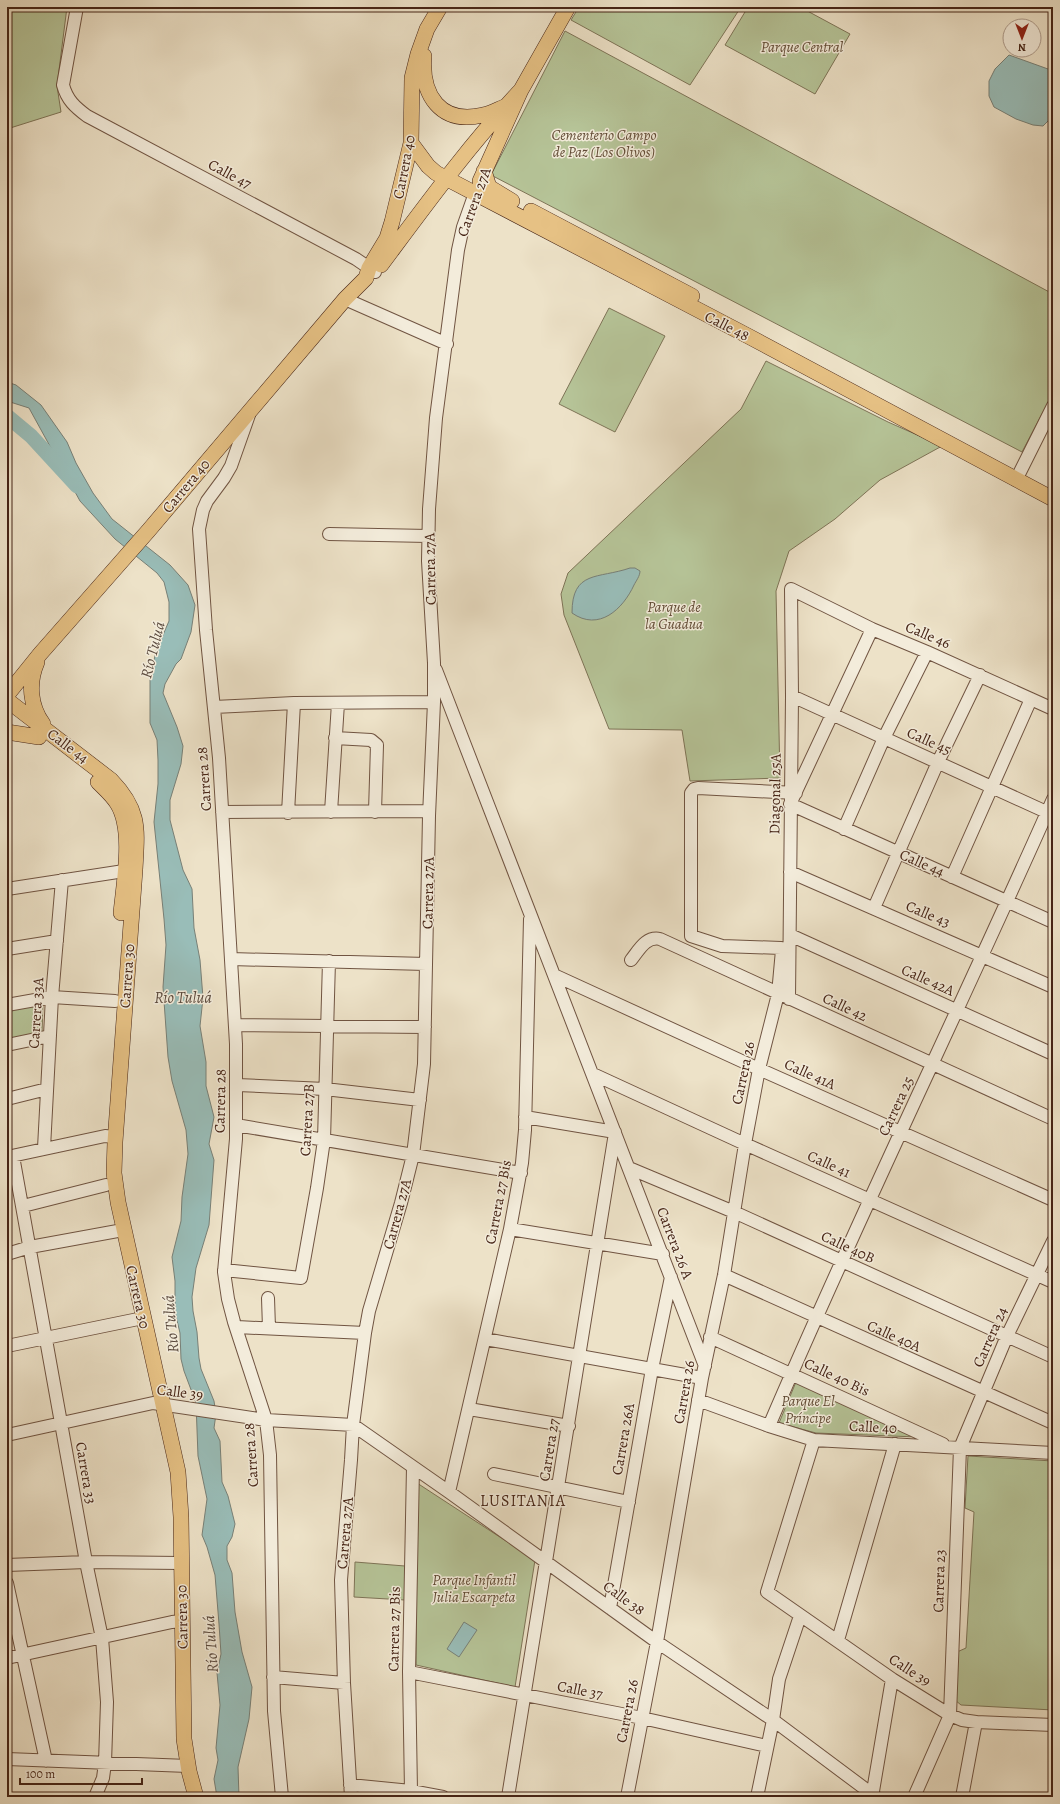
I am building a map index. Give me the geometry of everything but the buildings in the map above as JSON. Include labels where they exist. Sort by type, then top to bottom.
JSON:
[{"type":"main road","name":"Carrera 40","points":[[370,273],[389,233],[411,143],[412,78],[418,54],[427,29],[440,7]]},
{"type":"main road","name":"Carrera 27A","points":[[475,193],[521,90],[568,7]]},
{"type":"main road","points":[[427,29],[423,69],[424,82],[429,95],[437,105],[446,112],[458,116],[470,117],[484,115],[504,107]]},
{"type":"main road","name":"Carrera 40","points":[[7,695],[40,654],[149,530],[345,300],[370,273],[504,107],[521,90]]},
{"type":"main road","name":"Calle 48","points":[[411,143],[428,166],[436,173],[1022,478],[1053,490]]},
{"type":"main road","name":"Calle 48","points":[[484,172],[486,182],[494,191],[1022,478],[1053,499]]},
{"type":"main road","points":[[7,732],[45,735],[33,702],[32,677],[40,654]]},
{"type":"main road","name":"Calle 44","points":[[7,700],[98,782],[121,799]]},
{"type":"main road","name":"Calle 44","points":[[7,712],[45,735]]},
{"type":"main road","name":"Carrera 30","points":[[119,995],[135,870],[136,837],[121,799]]},
{"type":"main road","name":"Carrera 30","points":[[119,1231],[110,1136],[119,995],[126,835],[129,818]]},
{"type":"main road","name":"Carrera 30","points":[[110,1136],[104,1160],[106,1185],[119,1231],[158,1404],[168,1476],[176,1563],[177,1621],[184,1724],[183,1766],[186,1797]]},
{"type":"main road","name":"Carrera 30","points":[[183,1766],[196,1797]]},
{"type":"street","name":"Calle 47","points":[[77,7],[64,85],[66,95],[71,103],[87,116],[356,258],[370,273]]},
{"type":"street","name":"Carrera 27A","points":[[350,1791],[344,1683],[341,1580],[353,1425],[365,1332],[371,1304],[401,1203],[413,1155],[424,1064],[429,811],[434,702],[434,663],[428,536],[436,418],[461,235],[475,193]]},
{"type":"street","points":[[345,300],[447,344]]},
{"type":"street","points":[[1022,478],[1053,406]]},
{"type":"street","name":"Carrera 28","points":[[250,411],[231,466],[207,501],[203,510],[199,529],[222,812],[235,1025],[237,1084],[236,1125],[224,1270],[228,1299],[266,1420],[270,1455],[273,1677],[276,1740],[282,1797]]},
{"type":"street","points":[[1022,478],[1053,424]]},
{"type":"street","points":[[330,534],[428,536]]},
{"type":"street","name":"Calle 46","points":[[791,589],[872,630],[980,675],[1053,709]]},
{"type":"street","name":"Diagonal 25A","points":[[784,996],[790,935],[792,797],[791,589]]},
{"type":"street","points":[[784,996],[781,948],[722,946],[691,936],[691,793],[694,789],[698,788],[792,797],[833,715],[872,630]]},
{"type":"street","points":[[844,828],[884,738],[927,652]]},
{"type":"street","name":"Carrera 26 A","points":[[434,663],[705,1366]]},
{"type":"street","points":[[874,908],[938,762],[980,675]]},
{"type":"street","name":"Calle 45","points":[[792,696],[1050,813]]},
{"type":"street","points":[[952,877],[991,786],[1031,699]]},
{"type":"street","points":[[214,707],[434,702]]},
{"type":"street","points":[[331,812],[338,703]]},
{"type":"street","points":[[288,812],[294,704]]},
{"type":"street","points":[[433,722],[437,716],[443,714],[450,716],[455,720]]},
{"type":"street","points":[[335,738],[371,740],[377,744],[375,812]]},
{"type":"street","name":"Calle 44","points":[[792,797],[844,828],[1053,922]]},
{"type":"street","name":"Carrera 25","points":[[769,1426],[869,1199],[902,1132],[1007,902],[1050,813],[1053,799]]},
{"type":"street","points":[[222,812],[429,811]]},
{"type":"street","points":[[7,889],[124,871]]},
{"type":"street","name":"Calle 43","points":[[790,872],[1053,986]]},
{"type":"street","name":"Carrera 33A","points":[[44,1148],[52,997],[62,880]]},
{"type":"street","name":"Carrera 27 Bis","points":[[449,1492],[510,1229],[521,1173],[525,1118],[530,912]]},
{"type":"street","name":"Calle 42A","points":[[790,935],[1053,1054]]},
{"type":"street","name":"Calle 42","points":[[631,960],[646,940],[656,938],[1053,1119]]},
{"type":"street","points":[[7,949],[57,941]]},
{"type":"street","points":[[231,959],[426,964]]},
{"type":"street","name":"Carrera 27B","points":[[224,1270],[300,1278],[317,1188],[324,1140],[329,962]]},
{"type":"street","name":"Calle 41A","points":[[554,975],[759,1069],[1053,1200]]},
{"type":"street","points":[[7,1005],[52,997],[119,995]]},
{"type":"street","name":"Carrera 26","points":[[627,1797],[657,1642],[702,1378],[724,1275],[745,1144],[759,1069],[784,996]]},
{"type":"street","points":[[235,1025],[425,1027]]},
{"type":"street","points":[[7,1045],[50,1036]]},
{"type":"street","name":"Calle 41","points":[[593,1074],[1053,1282]]},
{"type":"street","points":[[237,1084],[325,1090],[420,1100]]},
{"type":"street","points":[[7,1099],[47,1089]]},
{"type":"street","points":[[525,1118],[615,1132]]},
{"type":"street","points":[[236,1125],[521,1173]]},
{"type":"street","name":"Carrera 27","points":[[508,1797],[547,1563],[615,1132]]},
{"type":"street","points":[[10,1156],[110,1136]]},
{"type":"street","name":"Carrera 33","points":[[10,1156],[23,1206],[60,1422],[102,1638],[106,1689],[105,1764],[103,1778],[95,1797]]},
{"type":"street","name":"Calle 40B","points":[[629,1168],[734,1212],[841,1262],[1053,1357]]},
{"type":"street","points":[[23,1206],[106,1185]]},
{"type":"street","points":[[510,1229],[663,1254]]},
{"type":"street","points":[[7,1254],[30,1247],[119,1231]]},
{"type":"street","name":"Carrera 24","points":[[955,1448],[1053,1240]]},
{"type":"street","name":"Calle 40A","points":[[724,1275],[816,1318],[1053,1424]]},
{"type":"street","name":"Carrera 26A","points":[[610,1608],[652,1369],[671,1277]]},
{"type":"street","points":[[268,1298],[268,1328]]},
{"type":"street","points":[[7,1346],[139,1319]]},
{"type":"street","points":[[237,1327],[365,1332]]},
{"type":"street","name":"Calle 40 Bis","points":[[710,1337],[955,1448]]},
{"type":"street","points":[[485,1339],[702,1378]]},
{"type":"street","name":"Calle 40","points":[[698,1400],[769,1426],[814,1440],[1053,1453]]},
{"type":"street","name":"Calle 39","points":[[7,1435],[60,1422],[158,1404],[234,1414],[266,1420],[353,1425]]},
{"type":"street","points":[[468,1409],[569,1426]]},
{"type":"street","name":"Calle 38","points":[[353,1425],[449,1492],[657,1642],[773,1720],[873,1796]]},
{"type":"street","points":[[917,1445],[919,1433]]},
{"type":"street","name":"Calle 39","points":[[814,1440],[768,1592],[800,1616],[838,1640],[892,1679],[962,1720],[976,1722],[1053,1725]]},
{"type":"street","points":[[838,1640],[895,1444]]},
{"type":"street","name":"Carrera 23","points":[[950,1714],[955,1448]]},
{"type":"street","name":"Carrera 27 Bis","points":[[405,1792],[413,1467]]},
{"type":"street","points":[[494,1474],[629,1502]]},
{"type":"street","points":[[7,1565],[86,1562],[176,1563]]},
{"type":"street","points":[[7,1583],[46,1760]]},
{"type":"street","points":[[757,1797],[773,1720],[779,1679],[800,1616]]},
{"type":"street","points":[[7,1658],[177,1621]]},
{"type":"street","name":"Calle 37","points":[[409,1672],[524,1696],[642,1718],[768,1746]]},
{"type":"street","points":[[273,1677],[344,1683]]},
{"type":"street","points":[[873,1796],[892,1679]]},
{"type":"street","points":[[914,1797],[950,1714]]},
{"type":"street","points":[[962,1797],[976,1722]]},
{"type":"street","points":[[7,1759],[183,1766]]},
{"type":"street","points":[[350,1791],[405,1792],[443,1797]]},
{"type":"green space","points":[[7,7],[67,7],[57,86],[61,112],[7,129]]},
{"type":"green space","points":[[579,7],[741,7],[690,85],[571,20]]},
{"type":"green space","name":"Parque Central","points":[[748,7],[800,7],[850,34],[815,94],[725,45]]},
{"type":"green space","name":"Cementerio Campo de Paz (Los Olivos)","points":[[565,31],[1053,294],[1053,393],[1022,452],[491,175]]},
{"type":"green space","points":[[609,308],[665,336],[615,432],[559,404]]},
{"type":"green space","name":"Parque de la Guadua","points":[[766,361],[888,422],[942,446],[880,480],[835,519],[789,551],[776,591],[780,778],[690,781],[682,730],[609,729],[564,615],[561,594],[568,573],[741,409]]},
{"type":"green space","points":[[43,1004],[42,1032],[7,1039],[7,1010]]},
{"type":"green space","name":"Parque El Príncipe","points":[[796,1382],[917,1437],[816,1433],[779,1423]]},
{"type":"green space","points":[[968,1456],[1053,1461],[1053,1710],[961,1705],[955,1700],[957,1652],[966,1648],[974,1512],[965,1508]]},
{"type":"green space","name":"Parque Infantil Julia Escarpeta","points":[[417,1483],[535,1560],[515,1687],[416,1665]]},
{"type":"green space","points":[[355,1562],[405,1566],[405,1600],[354,1597]]},
{"type":"water","points":[[1006,58],[1017,58],[1053,72],[1053,116],[1043,126],[1033,125],[1016,119],[994,107],[989,96],[989,81],[995,69]]},
{"type":"water","name":"Río Tuluá","points":[[7,382],[16,385],[41,405],[67,442],[76,463],[93,493],[112,519],[170,565],[188,585],[195,605],[191,632],[181,659],[176,664],[165,684],[163,693],[183,746],[181,764],[170,800],[170,820],[183,870],[192,889],[194,928],[200,960],[203,998],[200,1026],[206,1062],[206,1086],[214,1117],[209,1144],[214,1160],[209,1225],[196,1268],[192,1297],[201,1369],[214,1401],[216,1414],[214,1428],[220,1441],[222,1482],[228,1496],[235,1524],[232,1537],[227,1546],[227,1560],[232,1573],[235,1612],[242,1652],[252,1687],[249,1719],[238,1767],[239,1797],[217,1797],[214,1779],[218,1760],[216,1748],[220,1705],[217,1673],[221,1654],[215,1575],[202,1535],[207,1499],[198,1456],[196,1403],[181,1359],[180,1333],[175,1312],[175,1281],[172,1257],[181,1221],[182,1197],[188,1154],[186,1130],[172,1081],[168,1057],[163,987],[166,945],[154,822],[158,784],[157,740],[150,723],[150,679],[156,651],[169,621],[169,602],[164,582],[157,573],[115,539],[80,501],[29,408],[7,401]]},
{"type":"water","points":[[635,568],[640,571],[639,575],[629,594],[617,609],[601,619],[592,620],[582,618],[572,613],[573,599],[577,589],[582,583],[589,578]]},
{"type":"water","points":[[464,1622],[477,1630],[459,1657],[447,1649]]},
{"type":"waterway","name":"Río Tuluá","points":[[7,416],[31,436],[77,486]]},
{"type":"district","name":"LUSITANIA","points":[[523,1501]]}]
